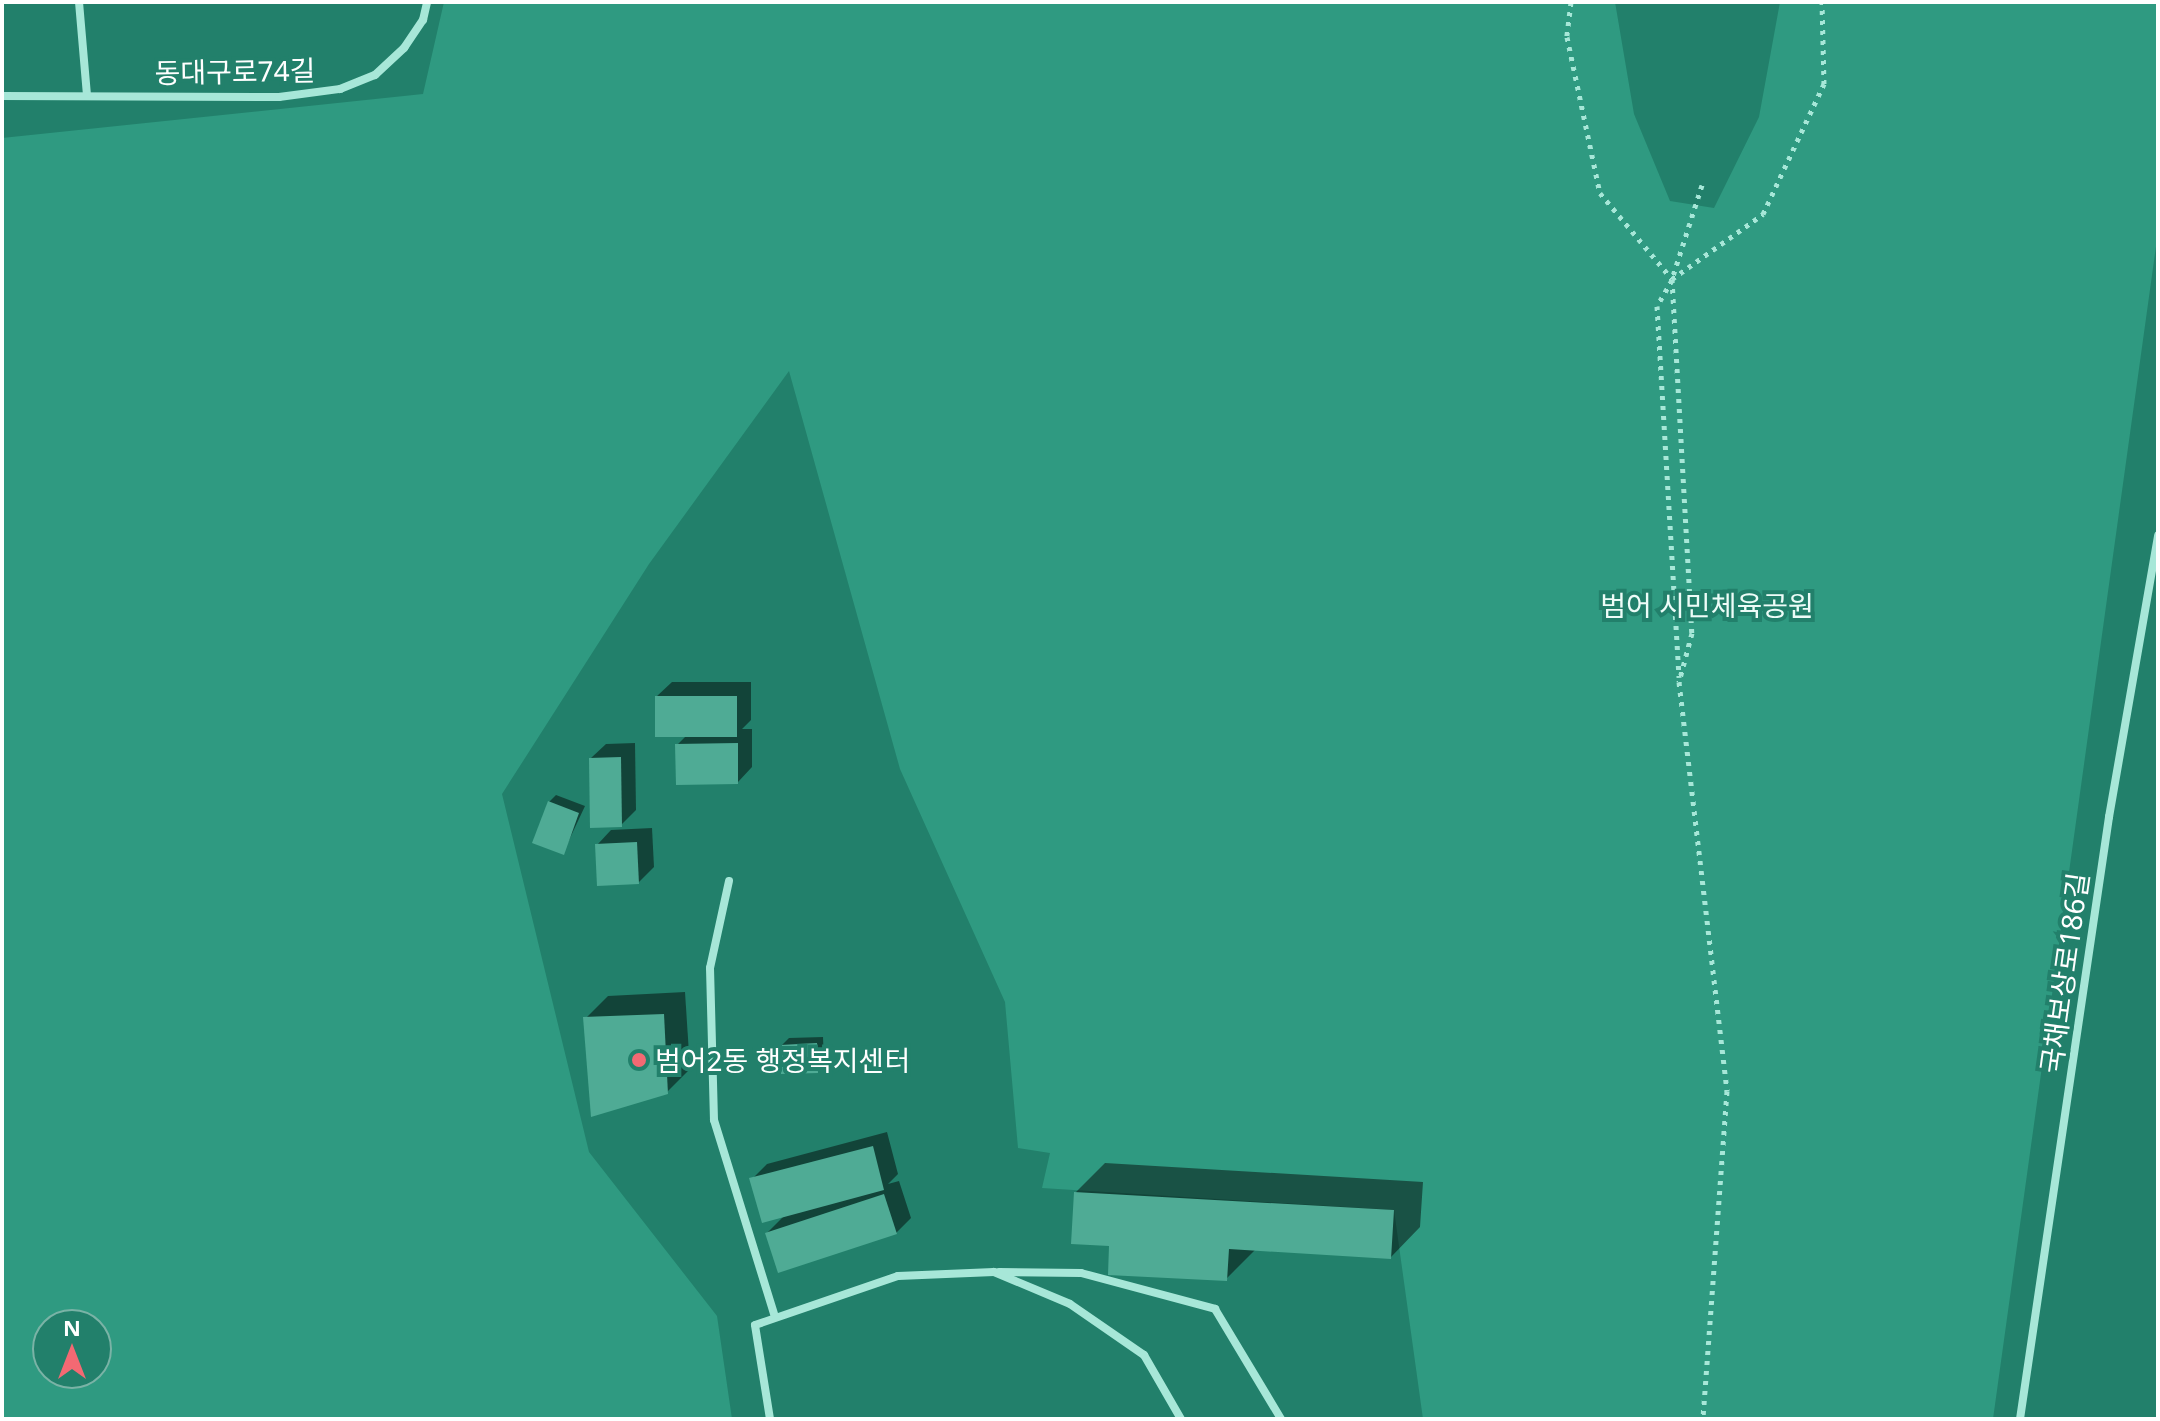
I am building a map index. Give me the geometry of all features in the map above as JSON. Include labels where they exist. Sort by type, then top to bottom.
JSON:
[{"type":"street","points":[[79,2],[87,95]]},
{"type":"street","name":"동대구로74길","points":[[2,96],[279,97],[340,89],[375,75],[404,48],[423,20],[427,2]]},
{"type":"street","name":"국채보상로186길","points":[[2020,1419],[2109,817],[2158,535]]},
{"type":"street","points":[[729,881],[710,968],[714,1120],[775,1317]]},
{"type":"street","points":[[994,1272],[1070,1304],[1144,1355],[1181,1419]]},
{"type":"street","points":[[770,1419],[755,1325],[898,1276],[994,1272],[1081,1273],[1215,1309],[1281,1419]]},
{"type":"path","points":[[1571,2],[1567,37],[1600,193],[1672,279],[1692,633],[1679,682]]},
{"type":"path","points":[[1672,279],[1763,214],[1824,84],[1822,2]]},
{"type":"path","points":[[1702,185],[1672,279],[1657,306],[1679,682],[1727,1091],[1703,1419]]},
{"type":"green space","name":"범어 시민체육공원","points":[[444,2],[1615,2],[1634,114],[1670,201],[1714,208],[1759,117],[1780,2],[2158,2],[2158,232],[1993,1419],[1423,1419],[1394,1210],[1042,1188],[1050,1153],[1018,1148],[1005,1002],[900,769],[789,371],[649,564],[502,794],[589,1152],[717,1316],[732,1419],[2,1419],[2,138],[423,94]]},
{"type":"building","points":[[655,696],[737,696],[737,737],[655,737]]},
{"type":"building","points":[[738,743],[738,784],[676,785],[675,744]]},
{"type":"building","points":[[621,757],[622,827],[590,828],[589,758]]},
{"type":"building","points":[[548,801],[579,813],[564,855],[532,843]]},
{"type":"building","points":[[637,842],[639,884],[597,886],[595,844]]},
{"type":"building","points":[[664,1014],[668,1094],[591,1117],[583,1017]]},
{"type":"building","points":[[817,1043],[818,1073],[781,1074],[780,1045]]},
{"type":"building","points":[[873,1146],[884,1190],[762,1223],[749,1178]]},
{"type":"building","points":[[1074,1192],[1394,1210],[1391,1259],[1229,1249],[1227,1281],[1108,1275],[1109,1246],[1071,1244]]},
{"type":"building","points":[[884,1194],[897,1234],[778,1273],[765,1233]]},
{"type":"place","name":"범어2동 행정복지센터","points":[[639,1060]]}]
